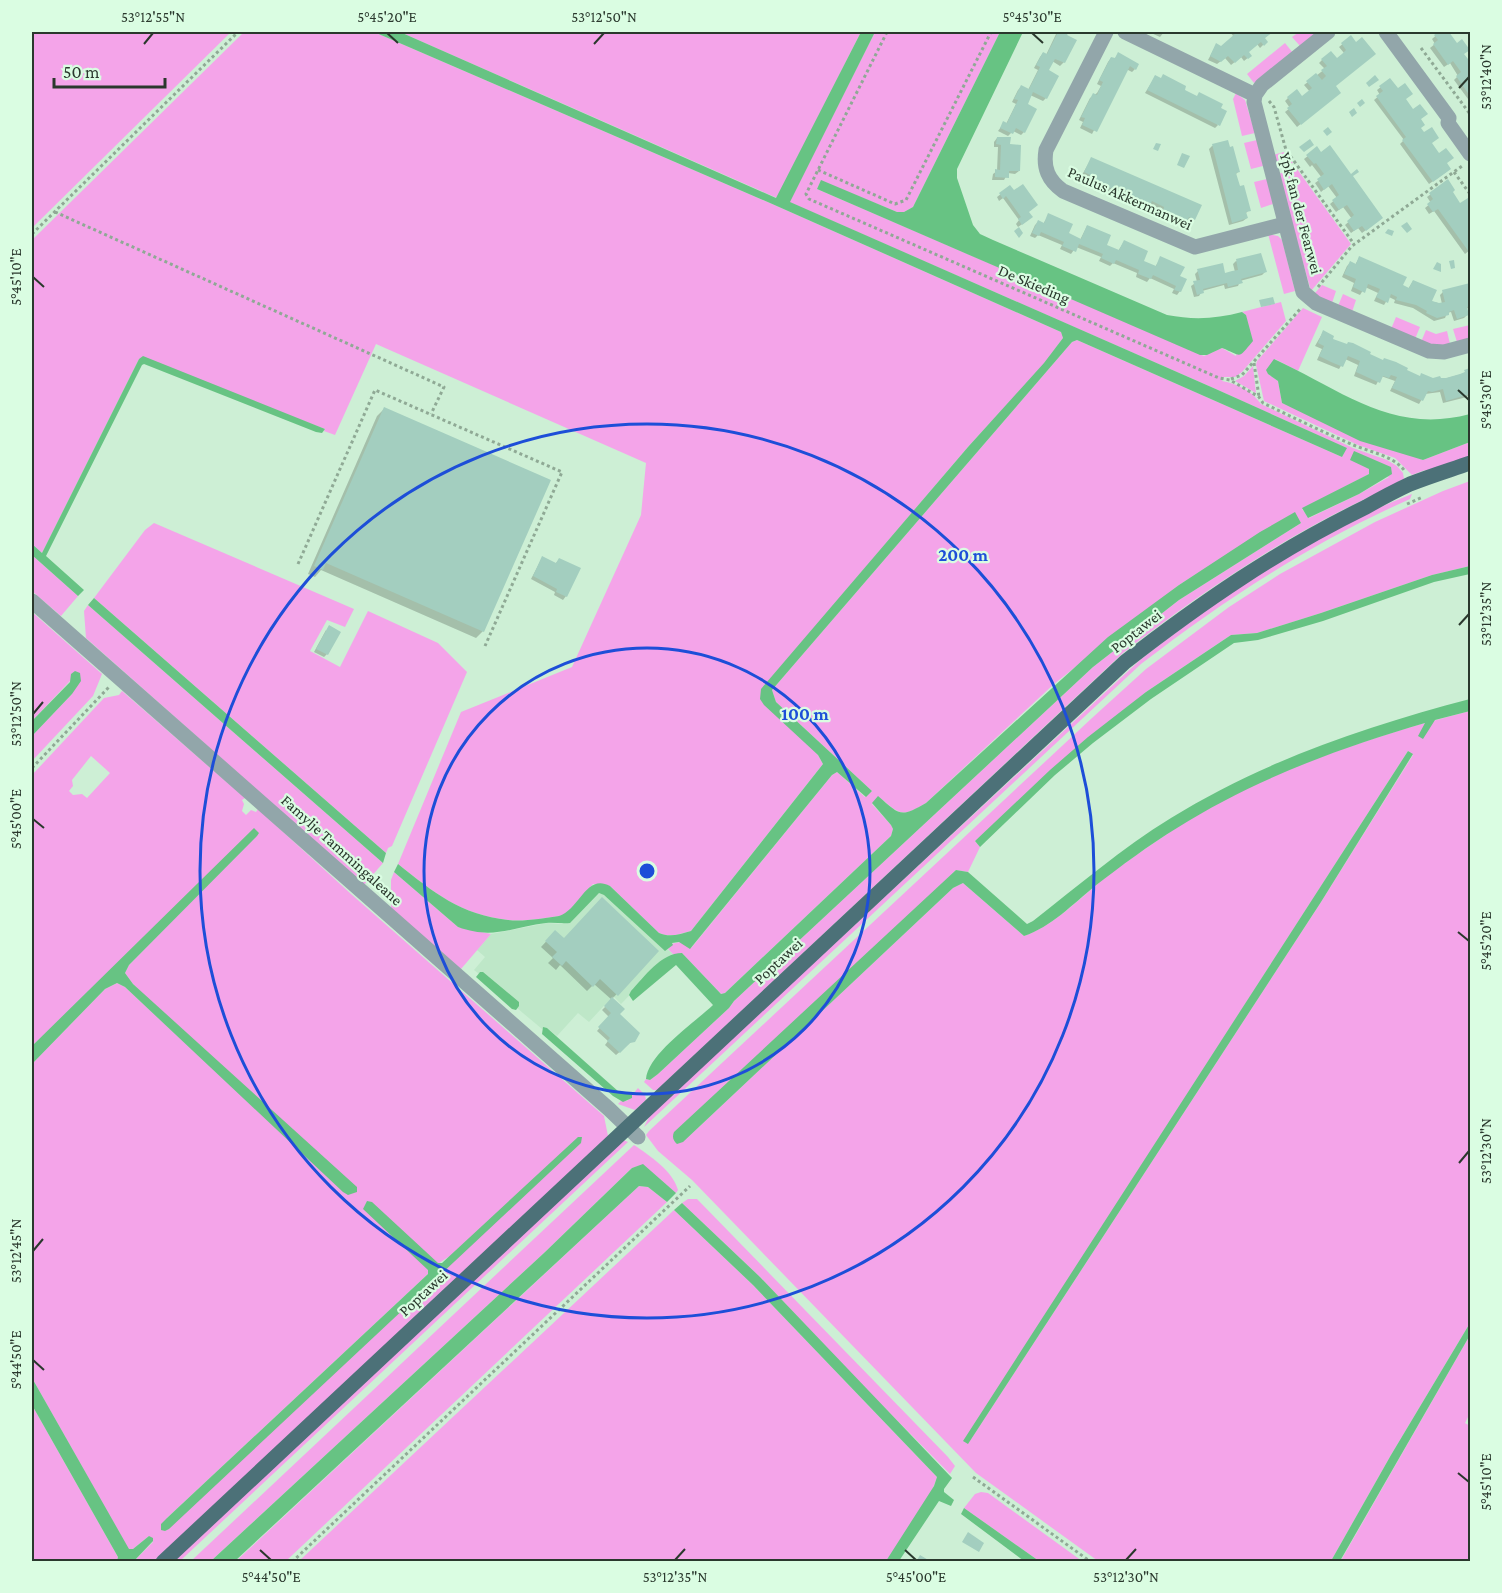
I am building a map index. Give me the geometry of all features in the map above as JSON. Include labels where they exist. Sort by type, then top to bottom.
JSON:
[{"type":"main road","name":"Poptawei","points":[[164,1562],[633,1132],[1125,662],[1209,599],[1292,546],[1401,488],[1470,463]]},
{"type":"street","name":"Paulus Akkermanwei","points":[[1106,32],[1046,150],[1044,165],[1050,180],[1056,186],[1195,247],[1285,224]]},
{"type":"street","points":[[1125,32],[1257,93],[1328,32]]},
{"type":"street","points":[[1386,32],[1449,118],[1448,123],[1470,154]]},
{"type":"street","name":"Ypk fan der Fearwei","points":[[1257,93],[1255,109],[1301,287],[1309,298],[1429,351],[1444,352],[1470,345]]},
{"type":"street","name":"Famylje Tammingaleane","points":[[32,601],[633,1132]]},
{"type":"path","points":[[32,234],[238,32]]},
{"type":"path","name":"De Skieding","points":[[887,32],[807,194],[810,201],[1219,378],[1230,380],[1259,397],[1263,403],[1351,444],[1390,459],[1399,464],[1406,473]]},
{"type":"path","points":[[818,170],[896,204],[906,200],[992,32]]},
{"type":"path","points":[[1421,48],[1470,114]]},
{"type":"path","points":[[1257,93],[1274,107],[1286,150],[1354,244]]},
{"type":"path","points":[[1230,380],[1242,375],[1354,244],[1470,160]]},
{"type":"path","points":[[1454,172],[1470,194]]},
{"type":"path","points":[[55,212],[444,387],[431,414]]},
{"type":"path","points":[[1253,362],[1259,397]]},
{"type":"path","points":[[298,564],[375,390],[431,414],[562,472],[485,646]]},
{"type":"path","points":[[1403,506],[1427,495]]},
{"type":"path","points":[[32,768],[119,677]]},
{"type":"path","points":[[292,1562],[690,1186]]},
{"type":"path","points":[[973,1477],[1091,1562]]},
{"type":"shaded area","points":[[32,32],[231,32],[32,228]]},
{"type":"shaded area","points":[[244,32],[374,32],[1061,332],[1063,338],[1044,364],[968,447],[762,689],[823,764],[691,931],[676,935],[659,933],[610,886],[593,884],[566,914],[520,921],[491,917],[449,901],[398,864],[461,712],[572,667],[641,515],[646,463],[376,344],[335,435],[324,431],[325,429],[139,359],[42,553],[32,544],[32,240]]},
{"type":"shaded area","points":[[374,32],[400,32],[776,198],[861,32],[875,32],[790,202],[1347,448],[1342,457],[1077,340],[1072,342],[772,690],[776,702],[872,791],[866,797],[837,772],[832,775],[690,949],[679,942],[672,943],[673,945],[665,951],[599,893],[570,923],[546,923],[493,933],[470,931],[458,927],[394,872],[398,864],[448,901],[491,917],[508,920],[534,920],[559,916],[572,907],[589,888],[602,883],[610,886],[659,933],[671,935],[691,931],[823,764],[818,755],[764,705],[760,699],[761,689],[968,447],[1044,363],[1063,338],[1061,332]]},
{"type":"shaded area","points":[[400,32],[861,32],[777,198]]},
{"type":"shaded area","points":[[875,32],[1000,32],[913,207],[904,212],[897,212],[821,181],[817,189],[1204,356],[1222,348],[1236,356],[1246,315],[1242,312],[1281,302],[1286,321],[1242,372],[1235,377],[1224,377],[1222,381],[1244,389],[1261,404],[1353,448],[1387,460],[1397,466],[1403,473],[1404,479],[1327,518],[1256,559],[1188,604],[1123,653],[657,1090],[653,1090],[644,1082],[646,1079],[650,1080],[658,1074],[1093,667],[1179,600],[1301,523],[1292,514],[1179,585],[1054,684],[926,803],[911,811],[901,812],[879,797],[872,804],[891,825],[893,829],[891,836],[725,993],[721,994],[682,953],[674,955],[668,949],[671,944],[680,942],[692,947],[832,775],[837,772],[865,797],[872,791],[776,702],[772,690],[1072,342],[1077,340],[1342,457],[1346,448],[789,202]],"holes":[[[1369,469],[1389,477],[1309,518],[1302,509],[1369,474]]]},
{"type":"shaded area","points":[[1000,32],[1023,32],[957,169],[957,178],[973,225],[980,234],[1167,315],[1204,318],[1242,312],[1246,315],[1253,341],[1242,354],[1239,355],[1222,348],[1207,355],[1200,355],[817,189],[821,180],[897,212],[904,212],[913,207]]},
{"type":"shaded area","points":[[1299,32],[1319,32],[1300,46],[1292,37]]},
{"type":"shaded area","points":[[1285,43],[1293,53],[1254,83],[1247,74]]},
{"type":"shaded area","points":[[1236,93],[1245,100],[1255,133],[1242,136],[1233,99]]},
{"type":"shaded area","points":[[1257,140],[1263,166],[1251,169],[1244,143]]},
{"type":"shaded area","points":[[1284,152],[1293,163],[1276,167],[1273,155]]},
{"type":"shaded area","points":[[1297,169],[1351,244],[1311,291],[1278,174]]},
{"type":"shaded area","points":[[1267,179],[1273,204],[1261,208],[1254,182]]},
{"type":"shaded area","points":[[1268,234],[1278,236],[1282,240],[1295,291],[1284,294]]},
{"type":"shaded area","points":[[1322,285],[1336,291],[1332,303],[1315,293]]},
{"type":"shaded area","points":[[1343,294],[1356,300],[1352,312],[1338,306]]},
{"type":"shaded area","points":[[1303,308],[1322,317],[1298,371],[1275,359],[1268,374],[1278,381],[1282,403],[1423,460],[1470,442],[1470,457],[1426,473],[1425,470],[1412,475],[1395,458],[1358,445],[1264,401],[1257,361]]},
{"type":"shaded area","points":[[1396,317],[1420,327],[1415,339],[1391,329]]},
{"type":"shaded area","points":[[1470,325],[1470,338],[1457,342],[1453,329]]},
{"type":"shaded area","points":[[1426,330],[1436,334],[1447,331],[1450,344],[1440,346],[1421,342]]},
{"type":"shaded area","points":[[143,356],[325,429],[322,433],[316,432],[142,365],[46,556],[84,590],[78,596],[32,555],[32,544],[42,553],[139,359]]},
{"type":"shaded area","points":[[1274,359],[1345,396],[1392,414],[1416,419],[1442,419],[1470,414],[1470,442],[1423,460],[1360,441],[1282,403],[1278,381],[1266,370]]},
{"type":"shaded area","points":[[1253,366],[1256,393],[1235,381],[1244,376]]},
{"type":"shaded area","points":[[1354,451],[1391,467],[1392,474],[1359,494],[1308,518],[1302,508],[1369,474],[1369,469],[1350,460]]},
{"type":"shaded area","points":[[1470,481],[1470,566],[1432,575],[1257,633],[1231,635],[1146,692],[975,841],[980,847],[968,872],[956,870],[683,1142],[953,888],[963,883],[1024,936],[1035,932],[1065,912],[1110,874],[1176,828],[1245,789],[1356,744],[1470,711],[1470,1323],[1331,1561],[1098,1561],[976,1473],[692,1180],[658,1151],[646,1135],[1146,669],[1229,607],[1280,574],[1375,522]],"holes":[[[1408,751],[1413,755],[1321,902],[968,1444],[1092,1242]]]},
{"type":"shaded area","points":[[1412,494],[1410,499],[1339,534],[1271,573],[1205,617],[1141,664],[644,1127],[650,1115],[1139,661],[1236,590],[1304,546],[1375,509]]},
{"type":"shaded area","points":[[1295,512],[1301,523],[1179,600],[1093,667],[658,1074],[650,1080],[646,1079],[649,1069],[663,1049],[713,1005],[676,965],[633,1001],[629,995],[631,991],[660,961],[682,953],[721,994],[725,993],[891,836],[893,829],[891,825],[872,803],[878,796],[900,812],[911,811],[926,803],[1108,637],[1179,585]]},
{"type":"shaded area","points":[[154,523],[354,609],[345,627],[327,620],[310,651],[340,667],[368,611],[438,643],[467,672],[392,846],[386,853],[94,598],[145,530]]},
{"type":"shaded area","points":[[32,555],[78,596],[61,616],[32,591]]},
{"type":"shaded area","points":[[1470,566],[1470,574],[1434,582],[1323,621],[1258,640],[1234,643],[1151,699],[1093,743],[1055,775],[980,847],[975,841],[1088,737],[1146,692],[1231,635],[1257,633],[1432,575]]},
{"type":"shaded area","points":[[94,598],[386,853],[383,863],[88,605]]},
{"type":"shaded area","points":[[88,605],[383,863],[364,885],[86,638],[84,611]]},
{"type":"shaded area","points":[[32,612],[102,674],[93,696],[32,761],[32,736],[72,694],[70,681],[32,721]]},
{"type":"shaded area","points":[[75,671],[80,673],[81,681],[72,694],[32,736],[32,721],[70,682],[71,674]]},
{"type":"shaded area","points":[[122,691],[245,798],[242,800],[244,804],[242,811],[246,815],[251,810],[256,812],[258,809],[351,894],[604,1116],[608,1136],[154,1561],[134,1561],[153,1542],[149,1536],[129,1550],[32,1378],[32,1064],[105,989],[117,983],[125,987],[348,1195],[133,984],[125,973],[129,965],[259,833],[32,1046],[32,775],[104,698],[119,695]],"holes":[[[91,756],[110,773],[87,798],[82,794],[73,795],[69,791],[73,786],[72,780]],[[450,1256],[438,1275],[165,1531],[167,1518],[428,1274],[428,1270]]]},
{"type":"shaded area","points":[[1470,699],[1470,711],[1435,720],[1423,739],[1418,736],[1425,723],[1361,743],[1297,767],[1236,795],[1156,841],[1095,886],[1053,921],[1024,936],[963,883],[953,888],[683,1142],[677,1144],[674,1140],[674,1132],[956,870],[968,872],[1027,924],[1135,842],[1171,818],[1242,779],[1354,733]]},
{"type":"shaded area","points":[[1408,751],[1413,754],[1321,902],[968,1444],[963,1441]]},
{"type":"shaded area","points":[[254,828],[259,833],[257,836],[129,965],[125,973],[133,984],[357,1187],[357,1192],[348,1195],[125,987],[117,983],[105,989],[32,1064],[32,1046]]},
{"type":"shaded area","points":[[394,872],[458,927],[491,934],[461,969],[391,909],[391,880]]},
{"type":"shaded area","points":[[599,893],[674,955],[666,958],[621,1004],[613,996],[589,1022],[578,1013],[557,1036],[547,1028],[542,1029],[517,1008],[519,1006],[474,970],[485,957],[477,950],[491,934],[547,923],[562,924]]},
{"type":"shaded area","points":[[483,972],[519,1002],[516,1010],[476,977]]},
{"type":"shaded area","points":[[543,1027],[547,1028],[619,1092],[632,1094],[632,1098],[623,1102],[613,1096],[542,1034]]},
{"type":"shaded area","points":[[638,1088],[645,1095],[646,1100],[635,1110],[618,1104],[621,1101],[627,1101]]},
{"type":"shaded area","points":[[578,1137],[582,1137],[581,1143],[169,1529],[161,1530],[161,1524],[167,1518],[428,1274],[428,1270],[363,1209],[367,1201],[372,1202],[438,1263],[442,1263]]},
{"type":"shaded area","points":[[623,1140],[628,1142],[180,1561],[172,1562]]},
{"type":"shaded area","points":[[634,1145],[666,1170],[675,1183],[678,1190],[676,1193],[643,1165],[632,1168],[544,1253],[211,1561],[190,1562]]},
{"type":"shaded area","points":[[643,1164],[676,1193],[667,1202],[648,1187],[639,1186],[235,1561],[211,1561],[544,1253],[632,1168]]},
{"type":"shaded area","points":[[639,1186],[648,1187],[667,1202],[286,1561],[235,1562]]},
{"type":"shaded area","points":[[688,1199],[697,1199],[948,1457],[955,1466],[950,1474],[760,1277],[682,1203]]},
{"type":"shaded area","points":[[682,1203],[760,1277],[952,1478],[944,1489],[944,1492],[954,1500],[951,1506],[939,1501],[899,1561],[886,1561],[934,1486],[937,1477],[753,1285],[674,1210]]},
{"type":"shaded area","points":[[674,1210],[753,1285],[937,1477],[921,1510],[886,1561],[298,1562]]},
{"type":"shaded area","points":[[1470,1323],[1470,1335],[1340,1561],[1331,1561],[1391,1455]]},
{"type":"shaded area","points":[[1470,1335],[1470,1413],[1465,1423],[1470,1426],[1470,1561],[1340,1562]]},
{"type":"shaded area","points":[[32,1378],[129,1549],[133,1549],[149,1536],[153,1538],[153,1541],[134,1561],[117,1561],[118,1557],[32,1405]]},
{"type":"shaded area","points":[[32,1405],[118,1557],[117,1561],[32,1561]]},
{"type":"shaded area","points":[[988,1493],[1082,1561],[1039,1561],[964,1508],[975,1494]]},
{"type":"shaded area","points":[[964,1508],[1039,1561],[1024,1561],[961,1514]]},
{"type":"building","points":[[1058,32],[1069,32],[1067,35],[1077,40],[1065,63],[1055,59],[1049,70],[1059,76],[1047,99],[1033,92],[1028,104],[1037,109],[1025,133],[1016,128],[1013,134],[1000,128],[1003,121],[1007,123],[1018,100],[1014,99],[1021,85],[1029,89],[1040,67],[1036,65],[1043,52],[1047,54]]},
{"type":"building","points":[[1235,32],[1273,32],[1265,38],[1268,42],[1264,46],[1261,42],[1249,52],[1252,56],[1248,59],[1244,55],[1235,63],[1228,56],[1221,62],[1210,56],[1216,43],[1221,46]]},
{"type":"building","points":[[1438,32],[1449,32],[1457,43],[1462,39],[1470,50],[1464,54],[1468,59],[1470,57],[1470,96],[1456,76],[1461,72],[1453,61],[1448,65],[1433,44],[1438,40],[1434,35]]},
{"type":"building","points":[[1351,35],[1356,42],[1362,37],[1376,54],[1336,86],[1341,93],[1301,125],[1287,108],[1292,104],[1287,97],[1297,89],[1302,96],[1312,88],[1306,81],[1316,73],[1322,80],[1326,76],[1321,70],[1327,66],[1321,59],[1331,51],[1337,58],[1346,50],[1341,43]]},
{"type":"building","points":[[1118,52],[1139,64],[1136,70],[1130,66],[1097,132],[1082,125],[1085,118],[1081,117],[1093,93],[1097,95],[1103,82],[1099,80],[1111,57],[1115,58]]},
{"type":"building","points":[[1163,74],[1186,86],[1185,90],[1197,96],[1199,92],[1223,104],[1221,108],[1227,111],[1220,126],[1147,90],[1155,75],[1161,78]]},
{"type":"building","points":[[1375,75],[1379,80],[1369,87],[1366,83]]},
{"type":"building","points":[[1390,78],[1398,88],[1405,83],[1413,94],[1406,99],[1413,109],[1420,104],[1428,114],[1421,119],[1425,125],[1421,128],[1424,132],[1432,127],[1439,138],[1432,143],[1439,153],[1446,148],[1454,158],[1447,163],[1451,169],[1433,182],[1402,140],[1406,137],[1376,96],[1383,91],[1379,86]]},
{"type":"building","points":[[1362,99],[1365,103],[1360,107],[1357,103]]},
{"type":"building","points":[[1354,108],[1357,113],[1352,117],[1349,112]]},
{"type":"building","points":[[1328,127],[1332,132],[1327,136],[1323,131]]},
{"type":"building","points":[[997,137],[1011,137],[1010,144],[1021,145],[1020,171],[1009,171],[1009,178],[995,177],[995,169],[1000,170],[1001,145],[996,144]]},
{"type":"building","points":[[1310,139],[1314,145],[1304,152],[1299,147]]},
{"type":"building","points":[[1228,140],[1230,147],[1233,146],[1240,172],[1236,173],[1240,186],[1244,185],[1251,211],[1246,212],[1248,218],[1232,223],[1212,144]]},
{"type":"building","points":[[1156,143],[1161,144],[1158,151],[1153,149]]},
{"type":"building","points":[[1330,145],[1351,174],[1357,169],[1359,172],[1353,176],[1383,218],[1366,231],[1362,226],[1354,231],[1347,221],[1354,215],[1347,205],[1339,210],[1332,200],[1339,195],[1332,184],[1324,190],[1317,179],[1324,174],[1306,155],[1317,146],[1321,152]]},
{"type":"building","points":[[1182,153],[1190,156],[1184,168],[1177,165]]},
{"type":"building","points":[[1091,157],[1202,205],[1195,220],[1189,217],[1187,221],[1163,211],[1164,207],[1152,201],[1150,205],[1126,195],[1127,191],[1115,185],[1113,189],[1089,179],[1090,175],[1084,172]]},
{"type":"building","points":[[1448,179],[1460,203],[1468,198],[1470,202],[1469,252],[1438,209],[1433,212],[1427,204],[1433,199],[1429,193]]},
{"type":"building","points":[[1023,184],[1038,205],[1029,212],[1033,217],[1022,225],[1018,219],[1021,217],[1006,196],[1003,199],[999,193],[1010,185],[1014,190]]},
{"type":"building","points":[[1048,213],[1073,224],[1069,233],[1081,239],[1087,225],[1111,235],[1107,245],[1119,250],[1124,240],[1148,251],[1144,261],[1156,266],[1160,256],[1185,267],[1180,276],[1187,279],[1181,292],[1174,290],[1176,286],[1153,275],[1151,279],[1138,274],[1139,270],[1116,260],[1114,264],[1101,258],[1103,254],[1079,244],[1076,252],[1062,246],[1064,242],[1041,232],[1039,236],[1032,233],[1038,220],[1044,223]]},
{"type":"building","points":[[1407,222],[1412,229],[1407,233],[1401,226]]},
{"type":"building","points":[[1019,227],[1023,233],[1019,238],[1014,231]]},
{"type":"building","points":[[1388,229],[1394,231],[1392,236],[1385,233]]},
{"type":"building","points":[[1261,253],[1267,272],[1241,279],[1243,283],[1228,287],[1227,283],[1203,289],[1204,293],[1197,295],[1193,281],[1200,280],[1197,269],[1223,263],[1225,273],[1238,270],[1236,259]]},
{"type":"building","points":[[1359,256],[1407,277],[1403,285],[1409,288],[1413,280],[1437,290],[1432,301],[1439,303],[1445,302],[1442,290],[1470,283],[1470,306],[1467,307],[1469,315],[1457,319],[1454,310],[1449,312],[1449,315],[1437,318],[1416,305],[1396,300],[1397,297],[1391,294],[1388,303],[1376,297],[1380,289],[1368,284],[1365,293],[1353,287],[1356,279],[1344,274],[1350,261],[1356,264]]},
{"type":"building","points":[[1454,260],[1455,268],[1451,269],[1449,261]]},
{"type":"building","points":[[1437,262],[1441,264],[1441,272],[1433,269]]},
{"type":"building","points":[[1273,297],[1275,304],[1261,307],[1259,300]]},
{"type":"building","points":[[1323,330],[1334,336],[1333,339],[1347,344],[1348,342],[1353,343],[1371,352],[1370,354],[1383,360],[1384,358],[1396,362],[1420,376],[1421,373],[1433,378],[1440,376],[1446,378],[1470,368],[1470,394],[1446,401],[1443,389],[1428,391],[1423,401],[1392,388],[1397,377],[1383,376],[1380,383],[1356,372],[1360,361],[1348,356],[1343,367],[1331,362],[1319,356],[1324,346],[1318,343]]},
{"type":"building","points":[[384,407],[551,480],[484,632],[326,563],[323,570],[314,566]]},
{"type":"building","points":[[542,556],[556,563],[559,558],[581,568],[567,597],[533,576]]},
{"type":"building","points":[[329,625],[341,632],[328,655],[316,649]]},
{"type":"building","points":[[602,897],[659,951],[618,996],[600,979],[593,987],[566,961],[562,966],[552,957],[557,952],[545,941],[555,930],[564,938]]},
{"type":"building","points":[[612,997],[625,1009],[620,1014],[640,1033],[635,1042],[630,1043],[620,1053],[607,1041],[610,1038],[598,1027],[611,1013],[604,1006]]},
{"type":"building","points":[[968,1532],[984,1543],[979,1552],[962,1542]]},
{"type":"building","points":[[920,1555],[930,1561],[932,1559],[937,1562],[916,1562]]}]
